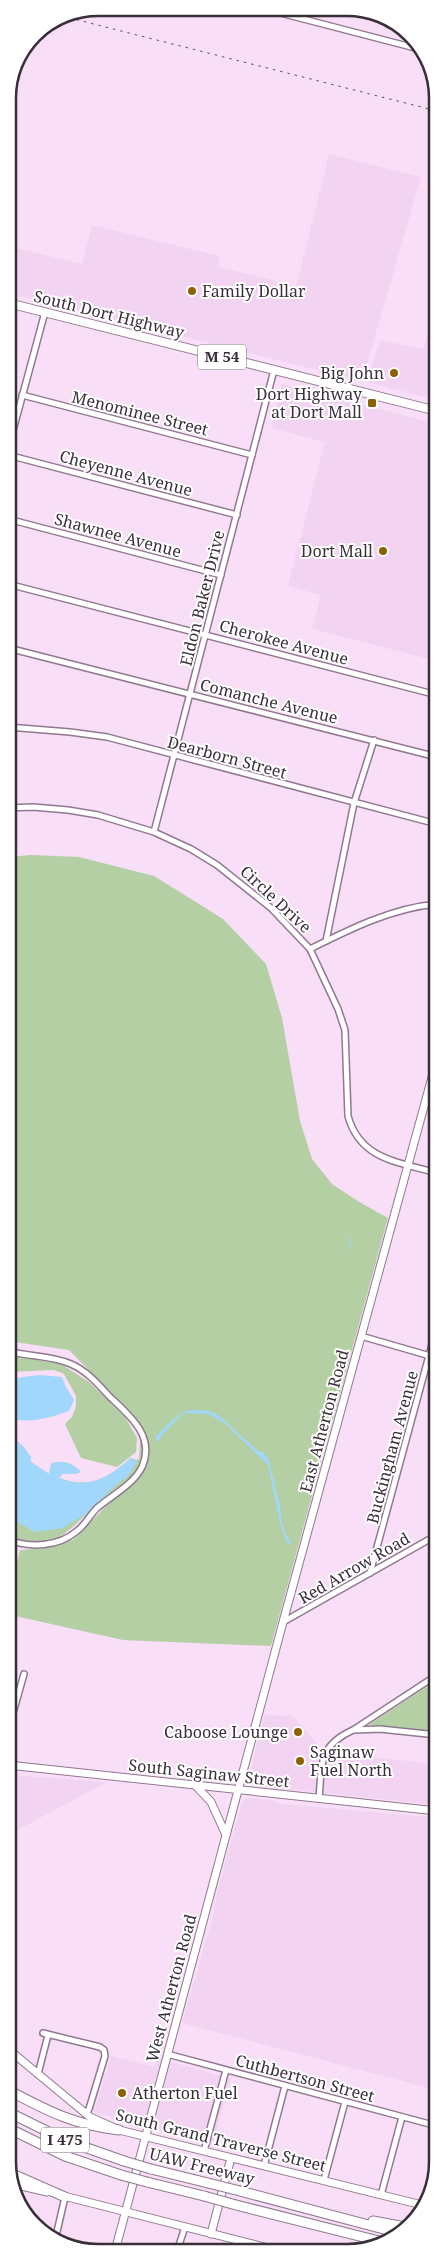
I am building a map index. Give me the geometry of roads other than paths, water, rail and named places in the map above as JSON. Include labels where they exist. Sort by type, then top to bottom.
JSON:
[{"type":"highway","points":[[16,2094],[67,2119],[90,2126],[119,2130]]},
{"type":"highway","name":"UAW Freeway","points":[[16,2116],[67,2141],[124,2161],[390,2231]]},
{"type":"highway","name":"UAW Freeway","points":[[16,2132],[65,2156],[120,2175],[372,2239]]},
{"type":"highway","points":[[18,2176],[65,2197]]},
{"type":"highway","points":[[282,2202],[398,2226]]},
{"type":"highway","points":[[273,2214],[361,2242]]},
{"type":"main road","name":"South Dort Highway","points":[[16,305],[429,409]]},
{"type":"main road","name":"East Atherton Road","points":[[238,1790],[429,1088]]},
{"type":"main road","name":"South Saginaw Street","points":[[16,1767],[429,1810]]},
{"type":"main road","points":[[195,1786],[211,1802],[226,1835]]},
{"type":"main road","name":"West Atherton Road","points":[[117,2244],[238,1790]]},
{"type":"main road","name":"South Grand Traverse Street","points":[[16,2056],[86,2114],[119,2130],[417,2204]]},
{"type":"main road","points":[[211,2234],[231,2158]]},
{"type":"main road","points":[[20,2186],[252,2244]]},
{"type":"street","points":[[292,16],[410,46]]},
{"type":"street","points":[[16,419],[45,312]]},
{"type":"street","name":"Eldon Baker Drive","points":[[154,832],[274,370]]},
{"type":"street","name":"Menominee Street","points":[[22,396],[252,455]]},
{"type":"street","name":"Cheyenne Avenue","points":[[16,457],[237,515]]},
{"type":"street","name":"Shawnee Avenue","points":[[16,521],[221,575]]},
{"type":"street","name":"Cherokee Avenue","points":[[16,586],[429,693]]},
{"type":"street","name":"Comanche Avenue","points":[[16,650],[429,755]]},
{"type":"street","name":"Dearborn Street","points":[[16,728],[70,732],[106,738],[429,822]]},
{"type":"street","points":[[326,941],[354,803],[374,740]]},
{"type":"street","name":"Circle Drive","points":[[16,808],[68,810],[98,815],[154,832],[191,849],[232,875],[271,908],[310,948],[338,1010],[345,1030],[345,1089],[351,1127],[359,1141],[371,1151],[400,1164],[429,1171]]},
{"type":"street","points":[[310,948],[361,924],[411,908],[429,905]]},
{"type":"street","points":[[361,1336],[429,1356]]},
{"type":"street","points":[[16,1352],[52,1358],[71,1364],[85,1372],[132,1418],[141,1433],[145,1446],[142,1467],[136,1475],[96,1509],[77,1531],[61,1541],[33,1546],[16,1542]]},
{"type":"street","name":"Buckingham Avenue","points":[[370,1573],[429,1356]]},
{"type":"street","name":"Red Arrow Road","points":[[283,1622],[429,1540]]},
{"type":"street","points":[[16,1702],[24,1674]]},
{"type":"street","points":[[319,1799],[322,1757],[329,1746],[339,1736],[354,1730],[429,1680]]},
{"type":"street","points":[[354,1730],[380,1729],[429,1735]]},
{"type":"street","points":[[38,2074],[46,2034],[100,2047],[104,2050],[105,2056],[86,2114]]},
{"type":"street","name":"Cuthbertson Street","points":[[167,2054],[429,2124]]},
{"type":"street","points":[[204,2151],[226,2070]]},
{"type":"street","points":[[264,2166],[285,2086]]},
{"type":"street","points":[[324,2180],[345,2102]]},
{"type":"street","points":[[381,2194],[402,2117]]},
{"type":"street","points":[[57,2233],[65,2197]]},
{"type":"street","points":[[180,2244],[184,2227]]},
{"type":"water","points":[[39,1375],[62,1377],[74,1400],[69,1411],[46,1418],[16,1420],[16,1378]]},
{"type":"water","points":[[192,1410],[209,1411],[218,1415],[258,1451],[264,1453],[269,1461],[280,1506],[282,1523],[290,1544],[287,1543],[281,1527],[268,1465],[227,1425],[209,1414],[187,1413],[180,1416],[161,1436],[158,1442],[156,1441],[156,1437],[172,1420],[181,1414]]},
{"type":"water","points":[[16,1440],[31,1457],[31,1462],[49,1474],[51,1464],[63,1462],[74,1466],[81,1472],[62,1474],[59,1478],[80,1483],[98,1480],[131,1458],[137,1462],[127,1477],[117,1484],[86,1514],[63,1528],[35,1532],[16,1521]]},
{"type":"waterway","points":[[348,1235],[351,1241],[349,1250]]},
{"type":"railway","points":[[77,20],[429,109]]},
{"type":"place","name":"Family Dollar","points":[[192,291]]},
{"type":"place","name":"Big John","points":[[394,373]]},
{"type":"place","name":"Dort Highway at Dort Mall","points":[[372,403]]},
{"type":"place","name":"Dort Mall","points":[[383,551]]},
{"type":"place","name":"Caboose Lounge","points":[[298,1732]]},
{"type":"place","name":"Saginaw Fuel North","points":[[300,1761]]},
{"type":"place","name":"Atherton Fuel","points":[[122,2093]]}]
